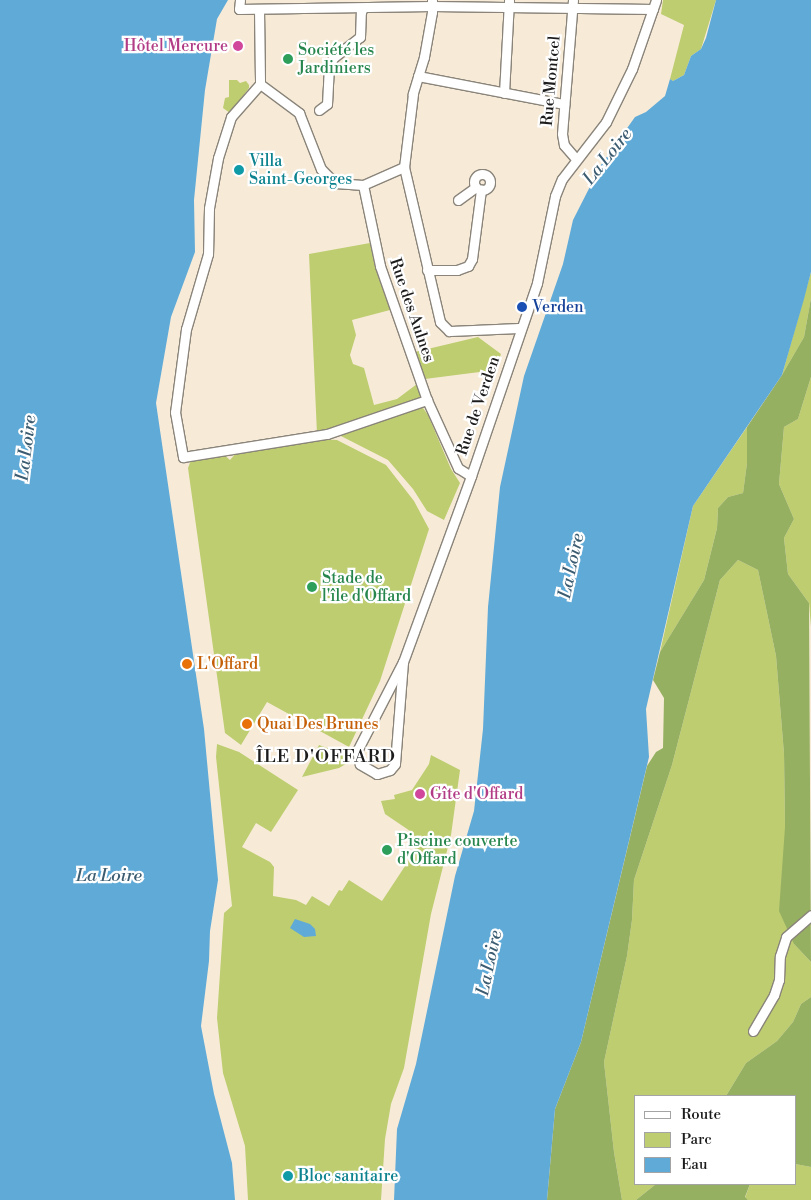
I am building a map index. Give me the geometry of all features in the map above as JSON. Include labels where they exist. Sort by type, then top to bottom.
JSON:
[{"type":"street","name":"Rue de Verden","points":[[403,662],[471,476],[520,328],[537,283],[555,196],[562,179],[606,122],[632,69],[656,0]]},
{"type":"street","points":[[239,4],[259,8],[363,8],[432,3],[509,3],[573,4],[653,9]]},
{"type":"street","points":[[432,3],[424,57],[413,94],[404,166],[427,270],[443,327],[449,331],[520,328]]},
{"type":"street","points":[[504,93],[509,3]]},
{"type":"street","name":"Rue Montcel","points":[[573,4],[562,134],[564,144],[576,159]]},
{"type":"street","points":[[259,8],[260,84],[231,117],[218,158],[209,208],[208,254],[186,329],[175,412],[183,457],[327,434],[427,400]]},
{"type":"street","points":[[319,110],[327,104],[329,67],[333,58],[360,37],[361,12],[363,8]]},
{"type":"street","points":[[418,76],[564,104]]},
{"type":"street","points":[[260,84],[299,113],[321,169],[336,183],[363,184],[404,166]]},
{"type":"street","name":"Rue des Aulnes","points":[[363,184],[380,266],[427,400],[458,468],[471,476]]},
{"type":"street","points":[[427,270],[457,270],[468,266],[472,259],[478,188],[458,200]]},
{"type":"street","points":[[403,662],[395,764],[390,770],[377,774],[360,764],[357,751],[403,662]]},
{"type":"street","points":[[752,1031],[774,995],[778,980],[780,956],[786,937],[811,915]]},
{"type":"green space","points":[[663,0],[716,0],[701,49],[691,56],[684,75],[673,81],[670,79],[684,25],[661,14]]},
{"type":"green space","points":[[229,80],[237,80],[240,83],[246,81],[249,85],[249,88],[230,113],[223,108],[225,98],[229,97]]},
{"type":"green space","points":[[370,243],[375,267],[390,310],[352,320],[356,335],[350,355],[353,364],[364,368],[374,405],[397,399],[417,384],[421,398],[317,434],[309,254]]},
{"type":"green space","points":[[811,272],[811,298],[804,337],[782,375]]},
{"type":"green space","points":[[811,298],[811,377],[798,419],[784,427],[779,484],[794,519],[784,538],[788,574],[809,603],[811,962],[794,944],[779,911],[785,827],[784,754],[776,656],[758,570],[738,560],[720,580],[672,765],[634,880],[632,920],[627,956],[604,1062],[614,1152],[622,1200],[547,1200],[555,1109],[581,1042],[647,766],[656,752],[663,748],[664,698],[653,680],[660,652],[704,580],[717,528],[718,508],[728,497],[743,493],[747,463],[747,427],[782,375],[804,337]]},
{"type":"green space","points":[[478,337],[501,354],[495,370],[425,379],[415,352]]},
{"type":"green space","points":[[811,377],[811,627],[809,603],[788,574],[784,538],[794,519],[779,484],[784,427],[798,419]]},
{"type":"green space","points":[[415,407],[423,408],[428,415],[451,469],[460,483],[444,520],[427,511],[413,489],[388,460],[337,434]]},
{"type":"green space","points":[[747,427],[747,463],[743,493],[728,497],[718,508],[717,528],[704,580],[660,652],[693,506]]},
{"type":"green space","name":"Stade de l'île d'Offard","points":[[319,439],[337,440],[386,465],[414,501],[429,529],[380,681],[349,747],[267,702],[241,745],[225,733],[188,468],[191,460],[223,454],[230,460],[237,452]]},
{"type":"green space","points":[[738,560],[758,570],[776,656],[784,754],[785,827],[794,944],[811,962],[811,997],[801,1004],[793,1022],[777,1041],[746,1063],[727,1095],[634,1095],[634,1185],[655,1185],[636,1200],[622,1200],[614,1152],[604,1062],[627,956],[632,920],[634,880],[672,765],[720,580]]},
{"type":"green space","points":[[217,744],[239,752],[298,790],[271,832],[256,823],[242,847],[270,862],[274,867],[273,896],[296,900],[306,905],[312,896],[329,906],[339,890],[342,891],[349,880],[382,901],[413,854],[417,841],[413,833],[385,814],[381,801],[395,799],[394,795],[412,790],[429,764],[431,755],[460,770],[451,835],[431,914],[404,1068],[391,1104],[385,1139],[381,1200],[248,1200],[245,1146],[223,1073],[217,1018],[224,913],[232,906],[216,757]]},
{"type":"green space","points":[[319,745],[346,755],[349,762],[339,768],[302,777]]},
{"type":"green space","points":[[811,997],[811,1167],[796,1164],[796,1095],[727,1095],[746,1063],[777,1041],[793,1022],[801,1004]]},
{"type":"green space","points":[[796,1164],[811,1167],[811,1200],[748,1200],[745,1198],[750,1185],[796,1185]]},
{"type":"green space","points":[[655,1185],[750,1185],[745,1197],[748,1200],[636,1200]]},
{"type":"water","name":"La Loire","points":[[0,0],[228,0],[217,19],[205,90],[194,200],[195,252],[171,317],[156,403],[204,729],[218,880],[210,931],[209,961],[201,1026],[214,1094],[232,1163],[235,1200],[0,1200]]},
{"type":"water","name":"La Loire","points":[[716,0],[811,0],[811,272],[804,299],[782,375],[693,506],[646,709],[649,757],[581,1042],[555,1109],[547,1200],[394,1200],[397,1129],[416,1064],[455,876],[474,811],[483,729],[488,607],[500,487],[524,376],[563,264],[573,220],[601,165],[635,117],[646,112],[665,96],[670,79],[673,81],[684,75],[691,56],[701,49],[706,38]]},
{"type":"water","points":[[295,919],[310,924],[315,929],[316,936],[304,937],[290,928]]},
{"type":"place","name":"Hôtel Mercure","points":[[238,46]]},
{"type":"place","name":"Société les Jardiniers","points":[[288,59]]},
{"type":"place","name":"Villa Saint-Georges","points":[[239,170]]},
{"type":"place","name":"Verden","points":[[522,307]]},
{"type":"place","name":"Stade de l'île d'Offard","points":[[312,587]]},
{"type":"place","name":"L'Offard","points":[[187,664]]},
{"type":"place","name":"Quai Des Brunes","points":[[247,724]]},
{"type":"place","name":"Gîte d'Offard","points":[[420,794]]},
{"type":"place","name":"Piscine couverte d'Offard","points":[[387,850]]},
{"type":"place","name":"Bloc sanitaire","points":[[288,1176]]},
{"type":"district","name":"ÎLE D'OFFARD","points":[[326,757]]}]
